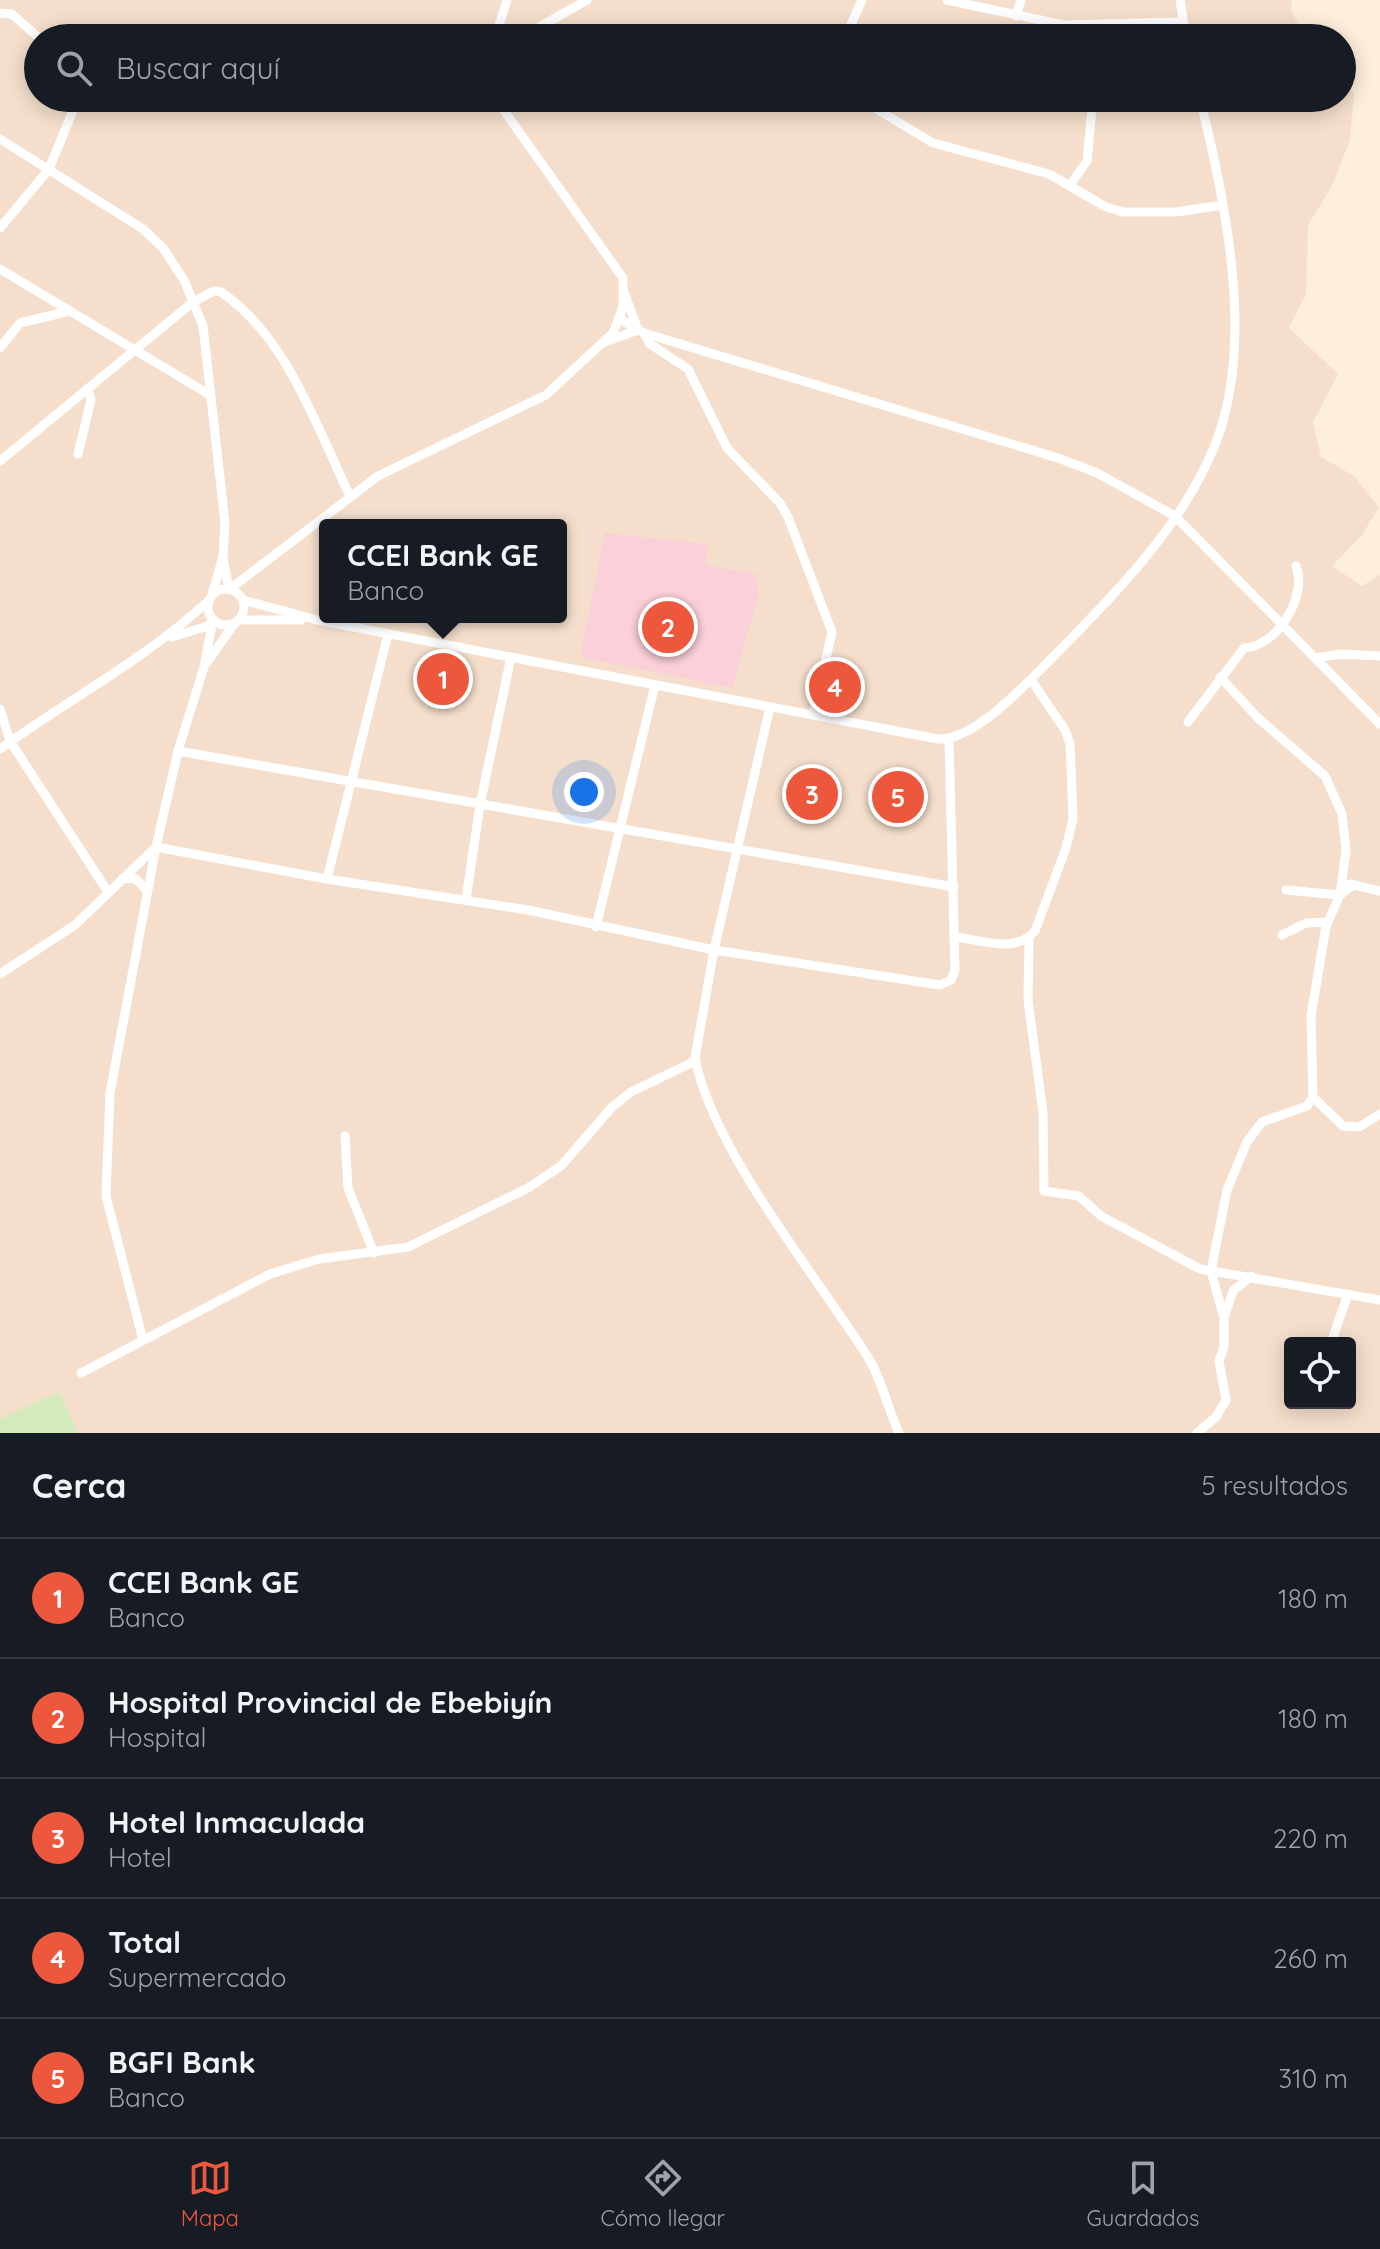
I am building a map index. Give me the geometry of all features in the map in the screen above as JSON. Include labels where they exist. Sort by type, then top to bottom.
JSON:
[{"type":"street","points":[[499,24],[507,0]]},
{"type":"street","points":[[545,24],[587,0]]},
{"type":"street","points":[[851,24],[862,0]]},
{"type":"street","points":[[947,0],[1059,24]]},
{"type":"street","points":[[1016,16],[1021,0]]},
{"type":"street","points":[[1138,24],[1182,22],[1180,0]]},
{"type":"street","points":[[0,13],[12,14],[24,25]]},
{"type":"street","points":[[0,228],[49,169],[72,112]]},
{"type":"street","points":[[321,519],[378,476],[535,402],[601,343],[620,319],[623,278],[592,230],[505,112]]},
{"type":"street","points":[[881,112],[933,143],[1027,167],[1070,185],[1106,207],[1123,212],[1176,212],[1223,205]]},
{"type":"street","points":[[1070,185],[1087,161],[1092,112]]},
{"type":"street","points":[[332,623],[949,740],[974,728],[1031,680],[1128,578],[1175,516],[1215,445],[1227,400],[1233,315],[1223,205],[1203,112]]},
{"type":"street","points":[[0,139],[143,229],[163,248],[184,280],[206,342],[225,523],[223,556],[208,611],[213,620],[223,625],[317,620]]},
{"type":"street","points":[[0,269],[210,395]]},
{"type":"street","points":[[0,461],[193,302],[214,291],[221,292],[258,327],[297,383],[350,496]]},
{"type":"street","points":[[624,292],[641,332],[650,344],[688,369],[727,448],[769,491],[788,517],[832,632],[813,715]]},
{"type":"street","points":[[0,348],[20,323],[70,311]]},
{"type":"street","points":[[620,319],[641,332],[1058,458],[1095,472],[1175,516],[1380,724]]},
{"type":"street","points":[[601,343],[641,332]]},
{"type":"street","points":[[78,454],[91,400],[88,388]]},
{"type":"street","points":[[235,593],[254,573],[319,521]]},
{"type":"street","points":[[204,667],[244,610],[223,556]]},
{"type":"street","points":[[1188,722],[1244,648],[1259,645],[1281,624],[1300,588],[1296,566]]},
{"type":"street","points":[[0,749],[96,682],[169,638],[210,598],[235,593],[317,620]]},
{"type":"street","points":[[169,638],[208,626],[213,620]]},
{"type":"street","points":[[143,1340],[106,1196],[105,1151],[112,1079],[156,847],[178,751],[204,667],[213,620]]},
{"type":"street","points":[[184,634],[197,635],[207,647]]},
{"type":"street","points":[[327,879],[388,634]]},
{"type":"street","points":[[1315,658],[1341,654],[1380,656]]},
{"type":"street","points":[[466,899],[480,805],[511,657]]},
{"type":"street","points":[[1197,1433],[1216,1417],[1226,1400],[1219,1361],[1224,1347],[1224,1318],[1211,1271],[1227,1190],[1247,1142],[1262,1122],[1307,1106],[1313,1097],[1311,1016],[1318,961],[1328,922],[1340,895],[1345,836],[1330,782],[1258,718],[1220,677]]},
{"type":"street","points":[[956,937],[1007,944],[1029,938],[1035,931],[1066,848],[1073,819],[1070,744],[1065,730],[1031,680]]},
{"type":"street","points":[[596,927],[655,685]]},
{"type":"street","points":[[770,707],[714,950],[695,1058],[703,1091],[743,1166],[868,1357],[899,1433]]},
{"type":"street","points":[[0,709],[10,741],[108,892]]},
{"type":"street","points":[[156,847],[327,879],[466,899],[714,950],[940,985],[951,980],[955,970],[949,740]]},
{"type":"street","points":[[178,751],[954,887]]},
{"type":"street","points":[[0,974],[75,925],[156,847]]},
{"type":"street","points":[[1342,875],[1352,886],[1380,891]]},
{"type":"street","points":[[123,878],[136,879],[147,891]]},
{"type":"street","points":[[1286,890],[1340,895],[1352,886]]},
{"type":"street","points":[[1282,935],[1306,923],[1328,922]]},
{"type":"street","points":[[1029,938],[1028,1000],[1043,1113],[1044,1191],[1079,1196],[1101,1216],[1190,1264],[1211,1271],[1380,1300]]},
{"type":"street","points":[[81,1373],[270,1274],[319,1259],[408,1247],[537,1183],[561,1166],[612,1107],[631,1092],[695,1058]]},
{"type":"street","points":[[1313,1097],[1343,1126],[1359,1127],[1380,1114]]},
{"type":"street","points":[[345,1136],[351,1199],[371,1239],[374,1253]]},
{"type":"street","points":[[1224,1318],[1233,1291],[1251,1276]]},
{"type":"street","points":[[1333,1337],[1348,1294]]},
{"type":"shaded area","points":[[0,0],[1292,0],[1291,10],[1298,24],[24,24],[24,112],[1352,112],[1350,140],[1333,184],[1308,225],[1306,294],[1289,328],[1338,374],[1313,422],[1321,457],[1354,476],[1379,507],[1362,535],[1332,566],[1362,586],[1380,575],[1380,1433],[0,1433]]},
{"type":"shaded area","points":[[605,533],[708,544],[705,565],[756,574],[758,597],[732,688],[580,657]]},
{"type":"green space","points":[[59,1392],[78,1433],[0,1433],[0,1419]]},
{"type":"place","name":"Hospital Provincial de Ebebiyín","points":[[668,627]]},
{"type":"place","name":"CCEI Bank GE","points":[[443,679]]},
{"type":"place","name":"Total","points":[[835,687]]},
{"type":"place","name":"Hotel Inmaculada","points":[[812,794]]},
{"type":"place","name":"BGFI Bank","points":[[898,797]]}]
